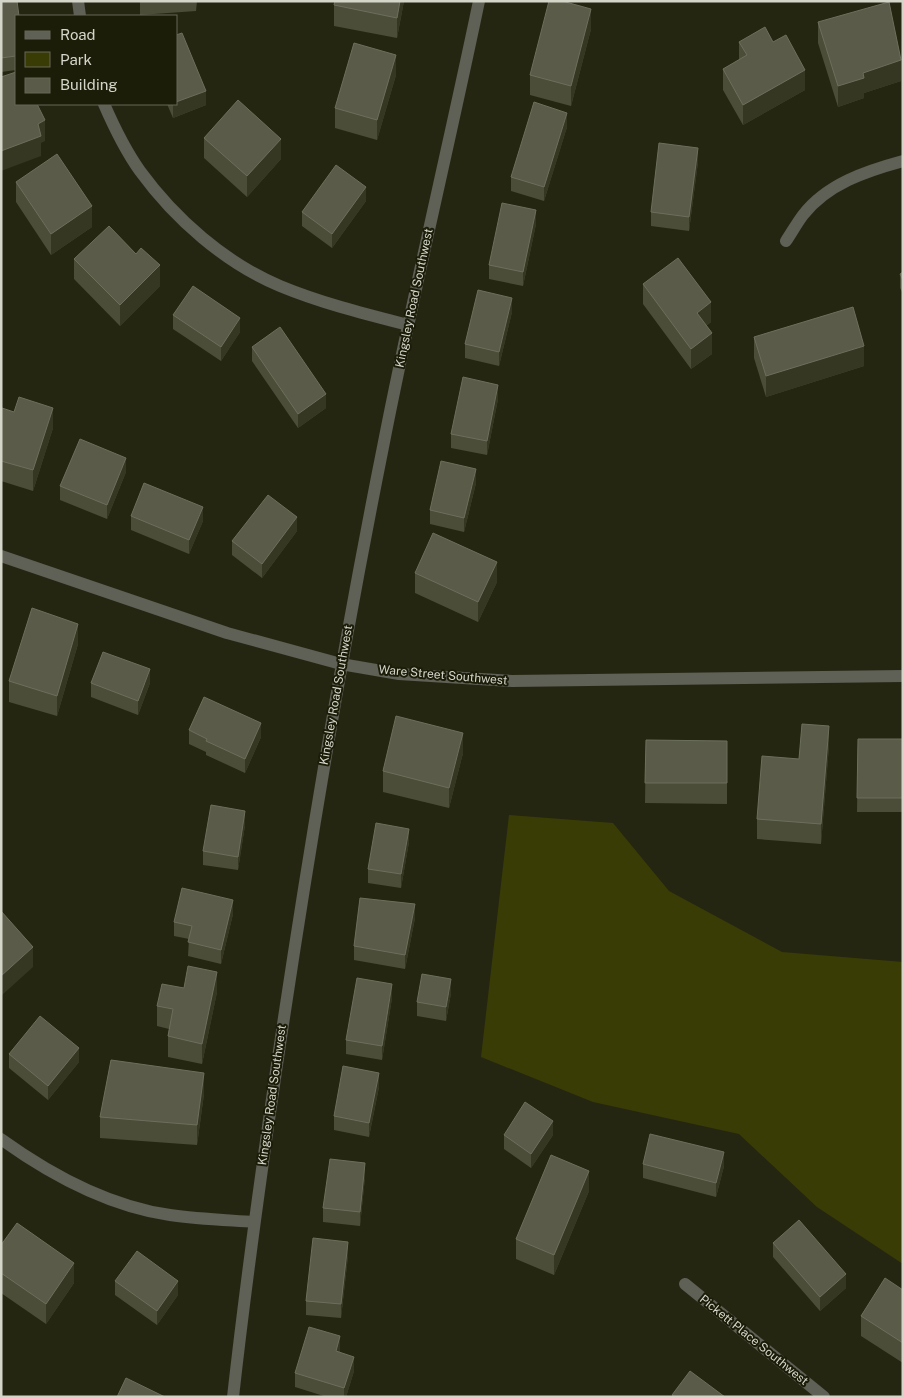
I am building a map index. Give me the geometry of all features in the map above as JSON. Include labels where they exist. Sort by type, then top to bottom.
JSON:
[{"type":"street","points":[[78,1],[80,15]]},
{"type":"street","name":"Kingsley Road Southwest","points":[[233,1397],[254,1222],[303,884],[341,664],[408,325],[479,1]]},
{"type":"street","points":[[104,105],[116,132],[140,170],[169,206],[203,238],[239,265],[280,286],[348,309],[408,325]]},
{"type":"street","points":[[786,241],[803,214],[824,194],[851,178],[903,161]]},
{"type":"street","name":"Ware Street Southwest","points":[[1,556],[227,632],[341,664],[399,674],[512,681],[903,676]]},
{"type":"street","points":[[1,1139],[29,1159],[72,1184],[124,1204],[169,1214],[254,1222]]},
{"type":"street","name":"Pickett Place Southwest","points":[[685,1284],[824,1397]]},
{"type":"green space","points":[[509,815],[613,823],[669,891],[782,952],[903,962],[903,1264],[817,1207],[739,1134],[593,1102],[481,1057]]},
{"type":"building","points":[[1,1],[17,1],[19,15],[15,15],[15,56],[1,58]]},
{"type":"building","points":[[335,1],[400,1],[397,18],[334,5]]},
{"type":"building","points":[[549,1],[562,1],[591,9],[571,86],[530,75]]},
{"type":"building","points":[[889,2],[901,60],[863,73],[864,78],[838,86],[818,22]]},
{"type":"building","points":[[765,27],[773,42],[786,35],[805,70],[743,105],[723,69],[747,55],[739,42]]},
{"type":"building","points":[[182,33],[206,91],[178,101],[178,34]]},
{"type":"building","points":[[354,43],[396,55],[377,120],[335,108]]},
{"type":"building","points":[[15,72],[15,105],[38,105],[45,120],[38,124],[41,136],[1,151],[1,77]]},
{"type":"building","points":[[238,100],[281,139],[247,176],[204,138]]},
{"type":"building","points":[[534,102],[567,113],[544,187],[511,177]]},
{"type":"building","points":[[659,143],[698,148],[689,217],[651,212]]},
{"type":"building","points":[[57,154],[92,206],[51,234],[16,182]]},
{"type":"building","points":[[336,165],[366,187],[332,234],[302,212]]},
{"type":"building","points":[[502,203],[536,210],[523,272],[489,265]]},
{"type":"building","points":[[109,226],[136,254],[141,248],[160,265],[120,305],[74,259]]},
{"type":"building","points":[[678,258],[711,302],[697,313],[712,333],[691,349],[643,284]]},
{"type":"building","points":[[193,286],[240,318],[221,347],[173,315]]},
{"type":"building","points":[[478,290],[512,298],[499,352],[465,344]]},
{"type":"building","points":[[853,307],[864,346],[766,376],[754,337]]},
{"type":"building","points":[[280,327],[326,394],[298,414],[252,347]]},
{"type":"building","points":[[463,377],[498,385],[487,441],[451,434]]},
{"type":"building","points":[[19,397],[53,408],[33,470],[1,461],[1,409],[14,412]]},
{"type":"building","points":[[80,439],[126,458],[107,505],[60,486]]},
{"type":"building","points":[[441,461],[476,469],[464,518],[430,510]]},
{"type":"building","points":[[144,483],[203,507],[189,540],[131,516]]},
{"type":"building","points":[[268,495],[297,517],[262,564],[232,541]]},
{"type":"building","points":[[433,533],[497,562],[478,602],[415,573]]},
{"type":"building","points":[[32,608],[78,624],[57,696],[9,681]]},
{"type":"building","points":[[103,652],[150,669],[138,701],[91,683]]},
{"type":"building","points":[[204,697],[261,723],[245,759],[206,741],[207,739],[189,730]]},
{"type":"building","points":[[396,716],[463,733],[449,788],[383,771]]},
{"type":"building","points":[[802,724],[829,726],[821,824],[757,819],[762,756],[799,759]]},
{"type":"building","points":[[858,739],[903,739],[903,798],[857,798]]},
{"type":"building","points":[[646,740],[727,741],[727,783],[645,783]]},
{"type":"building","points":[[211,805],[245,811],[238,857],[203,851]]},
{"type":"building","points":[[376,823],[409,829],[401,874],[368,869]]},
{"type":"building","points":[[182,888],[233,900],[221,950],[188,942],[192,926],[174,922]]},
{"type":"building","points":[[360,898],[415,904],[405,955],[354,946]]},
{"type":"building","points":[[1,911],[33,947],[1,976]]},
{"type":"building","points":[[188,966],[217,972],[202,1044],[168,1036],[173,1009],[157,1006],[162,984],[184,988]]},
{"type":"building","points":[[422,974],[451,979],[446,1007],[417,1002]]},
{"type":"building","points":[[357,978],[392,984],[382,1046],[346,1040]]},
{"type":"building","points":[[40,1016],[79,1048],[48,1086],[9,1054]]},
{"type":"building","points":[[111,1060],[204,1073],[197,1125],[100,1117]]},
{"type":"building","points":[[343,1066],[379,1073],[369,1123],[334,1116]]},
{"type":"building","points":[[525,1102],[553,1121],[531,1154],[504,1135]]},
{"type":"building","points":[[650,1134],[724,1152],[716,1183],[643,1164]]},
{"type":"building","points":[[551,1155],[589,1171],[554,1255],[516,1239]]},
{"type":"building","points":[[330,1159],[365,1163],[360,1212],[323,1208]]},
{"type":"building","points":[[799,1220],[846,1274],[820,1297],[773,1243]]},
{"type":"building","points":[[17,1223],[74,1263],[46,1304],[1,1273],[1,1245]]},
{"type":"building","points":[[313,1238],[348,1242],[341,1304],[306,1301]]},
{"type":"building","points":[[137,1251],[178,1281],[157,1311],[115,1281]]},
{"type":"building","points":[[885,1278],[903,1290],[903,1343],[861,1316]]},
{"type":"building","points":[[309,1327],[340,1336],[336,1351],[354,1357],[344,1388],[295,1373]]},
{"type":"building","points":[[690,1371],[725,1397],[675,1397],[672,1395]]},
{"type":"building","points":[[126,1378],[165,1397],[117,1397]]}]
